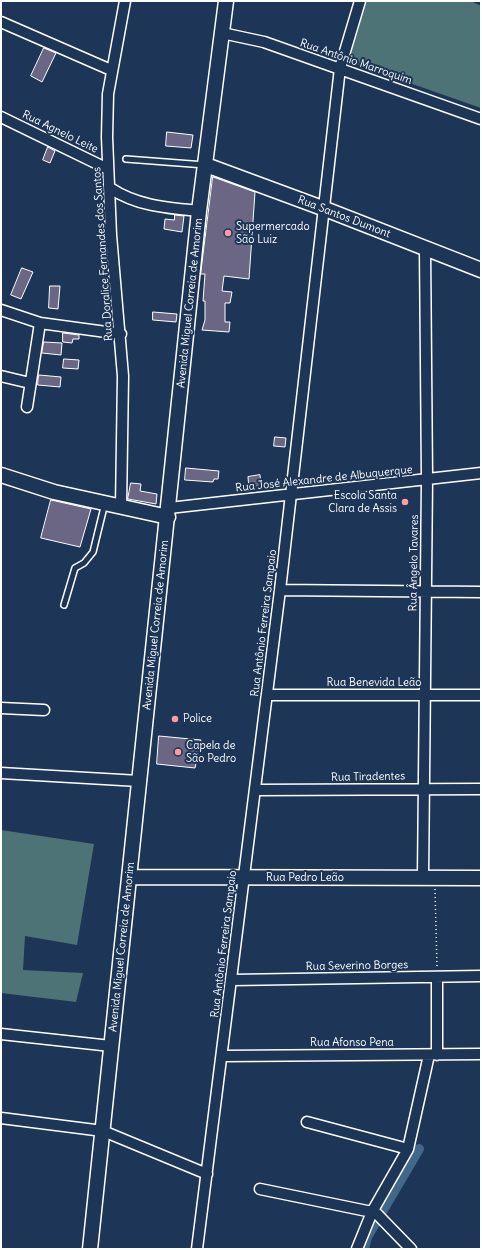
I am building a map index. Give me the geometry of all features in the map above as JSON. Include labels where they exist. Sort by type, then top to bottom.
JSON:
[{"type":"street","name":"Rua Doralice Fernandes dos Santos","points":[[121,507],[124,376],[111,236],[110,188],[106,137],[108,94],[111,70],[125,1]]},
{"type":"street","name":"Avenida Miguel Correia de Amorim","points":[[90,1249],[200,211],[226,1]]},
{"type":"street","name":"Rua Antônio Ferreira Sampaio","points":[[197,1249],[223,1056],[280,590],[340,68],[360,1]]},
{"type":"street","points":[[1,22],[111,70]]},
{"type":"street","name":"Rua Antônio Marroquim","points":[[222,33],[264,42],[481,119]]},
{"type":"street","name":"Rua Agnelo Leite","points":[[1,117],[108,169]]},
{"type":"street","name":"Rua Santos Dumont","points":[[206,165],[325,209],[481,270]]},
{"type":"street","points":[[110,188],[122,196],[152,206],[200,211]]},
{"type":"street","name":"Rua Ângelo Tavares","points":[[425,248],[427,479],[425,592],[425,788],[429,878]]},
{"type":"street","points":[[1,310],[40,324],[121,334]]},
{"type":"street","points":[[28,407],[30,383],[40,324]]},
{"type":"street","points":[[1,376],[30,383]]},
{"type":"street","name":"Rua José Alexandre de Albuquerque","points":[[168,512],[291,494],[481,473]]},
{"type":"street","points":[[1,475],[54,492],[121,507],[168,512]]},
{"type":"street","points":[[280,590],[481,592]]},
{"type":"street","name":"Rua Benevida Leão","points":[[266,695],[481,696]]},
{"type":"street","points":[[1,708],[44,710]]},
{"type":"street","points":[[1,773],[139,781]]},
{"type":"street","name":"Rua Tiradentes","points":[[255,790],[425,788],[481,789]]},
{"type":"street","name":"Rua Pedro Leão","points":[[129,877],[481,878]]},
{"type":"street","name":"Rua Severino Borges","points":[[232,980],[481,976]]},
{"type":"street","points":[[357,1249],[378,1216],[408,1149],[433,1055],[437,977]]},
{"type":"street","points":[[1,1034],[111,1046]]},
{"type":"street","name":"Rua Afonso Pena","points":[[223,1056],[481,1054]]},
{"type":"street","points":[[1,1118],[103,1131],[207,1174]]},
{"type":"street","points":[[307,1122],[408,1149]]},
{"type":"street","points":[[260,1190],[378,1216],[410,1249]]},
{"type":"lane","points":[[126,159],[206,165]]},
{"type":"lane","points":[[64,605],[75,568],[84,563],[92,552],[105,503]]},
{"type":"path","points":[[429,878],[437,977]]},
{"type":"green space","points":[[365,1],[471,1],[481,6],[481,108],[344,60]]},
{"type":"green space","points":[[1,830],[94,844],[77,945],[25,936],[23,970],[83,973],[76,1002],[1,993]]},
{"type":"building","points":[[44,48],[56,53],[42,82],[31,76]]},
{"type":"building","points":[[167,132],[193,135],[191,148],[166,146]]},
{"type":"building","points":[[48,147],[55,151],[50,163],[43,160]]},
{"type":"building","name":"Supermercado São Luiz","points":[[213,177],[255,192],[249,279],[224,276],[222,291],[232,292],[230,303],[225,303],[225,322],[230,322],[229,332],[202,330],[205,320],[205,301],[203,301],[205,274],[201,274]]},
{"type":"building","points":[[175,215],[184,216],[182,232],[164,229],[165,219],[174,220]]},
{"type":"building","points":[[22,268],[33,272],[21,299],[11,295]]},
{"type":"building","points":[[50,286],[60,286],[58,309],[49,308]]},
{"type":"building","points":[[153,312],[177,314],[176,322],[153,320]]},
{"type":"building","points":[[63,333],[79,335],[79,339],[73,339],[72,343],[63,342]]},
{"type":"building","points":[[44,342],[62,343],[61,355],[42,353]]},
{"type":"building","points":[[64,359],[79,360],[78,369],[63,368]]},
{"type":"building","points":[[39,375],[61,377],[60,387],[38,385]]},
{"type":"building","points":[[275,437],[286,438],[285,447],[274,446]]},
{"type":"building","points":[[186,468],[219,471],[218,479],[214,479],[213,482],[185,480]]},
{"type":"building","points":[[260,475],[261,487],[249,489],[248,477]]},
{"type":"building","points":[[131,483],[141,484],[140,491],[157,494],[156,504],[128,499]]},
{"type":"building","points":[[51,500],[91,509],[80,547],[41,538]]},
{"type":"building","name":"Capela de São Pedro","points":[[159,736],[201,740],[195,768],[157,764]]},
{"type":"waterway","points":[[364,1249],[367,1237],[419,1149]]},
{"type":"place","name":"Supermercado São Luiz","points":[[228,233]]},
{"type":"place","name":"Escola Santa Clara de Assis","points":[[405,502]]},
{"type":"place","name":"Police","points":[[175,719]]},
{"type":"place","name":"Capela de São Pedro","points":[[178,752]]}]
